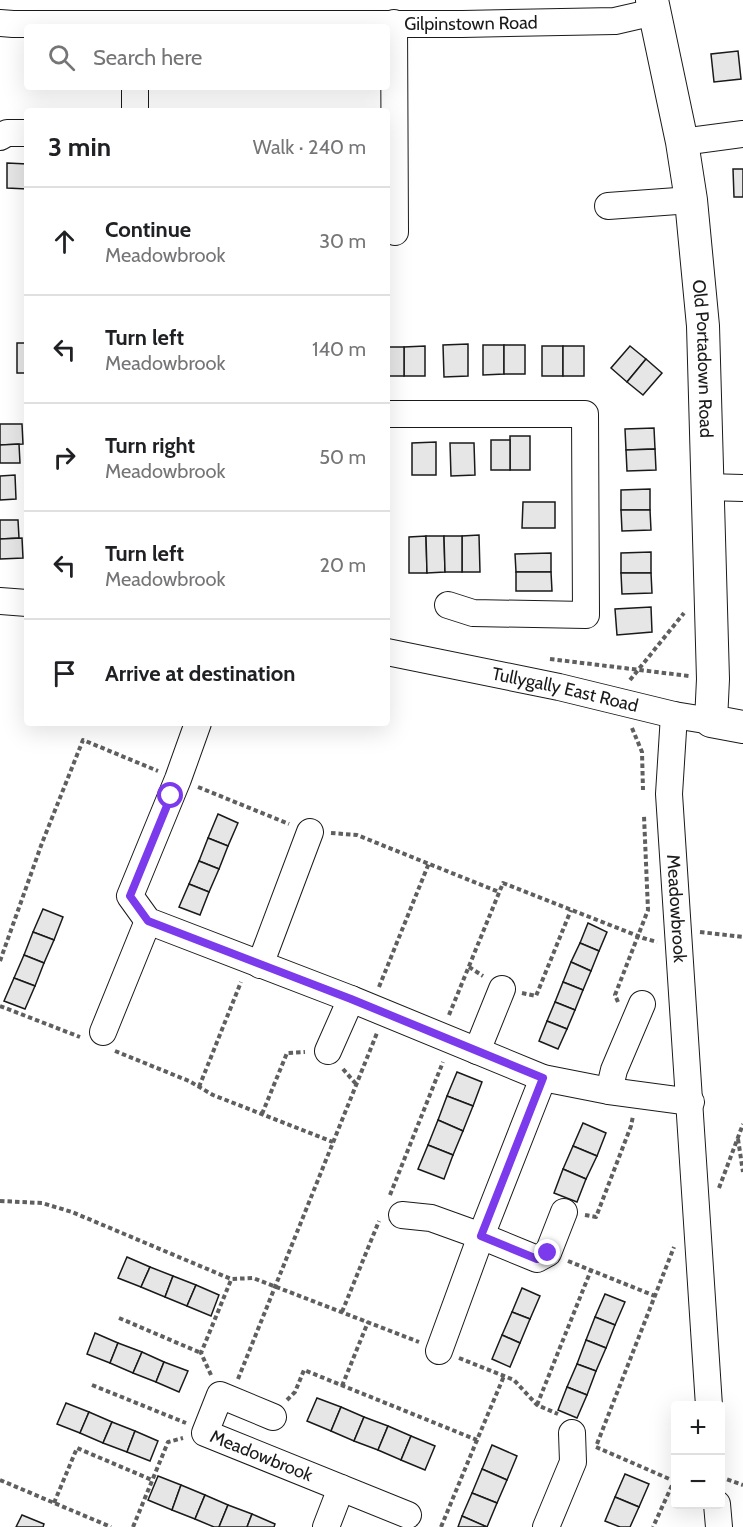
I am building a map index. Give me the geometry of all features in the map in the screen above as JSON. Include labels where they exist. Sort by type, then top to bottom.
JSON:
[{"type":"main road","name":"Old Portadown Road","points":[[653,6],[682,142],[691,200],[703,326],[713,680],[711,721]]},
{"type":"main road","name":"Tullygally East Road","points":[[711,721],[743,727]]},
{"type":"street","name":"Gilpinstown Road","points":[[307,24],[615,21],[653,6]]},
{"type":"street","name":"Gilpinstown Road","points":[[0,23],[45,24]]},
{"type":"street","points":[[394,23],[395,232]]},
{"type":"street","points":[[135,90],[135,108]]},
{"type":"street","points":[[0,137],[7,133],[24,133]]},
{"type":"street","points":[[682,142],[743,134]]},
{"type":"street","points":[[608,206],[691,200]]},
{"type":"street","points":[[390,414],[585,414],[586,615],[473,613],[448,605]]},
{"type":"street","points":[[706,487],[743,488]]},
{"type":"street","points":[[0,601],[24,603]]},
{"type":"street","name":"Tullygally East Road","points":[[390,653],[559,687],[674,715],[711,721]]},
{"type":"street","name":"Meadowbrook","points":[[674,715],[669,794],[668,936],[691,1102],[709,1401]]},
{"type":"street","points":[[197,726],[178,779],[130,896],[148,921],[543,1078],[609,1092],[691,1102]]},
{"type":"street","points":[[255,963],[310,832]]},
{"type":"street","points":[[100,1041],[148,921]]},
{"type":"street","points":[[477,1051],[502,989]]},
{"type":"street","points":[[609,1092],[614,1070],[642,1004]]},
{"type":"street","points":[[328,1051],[369,1007]]},
{"type":"street","points":[[439,1351],[543,1078]]},
{"type":"street","points":[[391,1209],[431,1218],[537,1259],[548,1253],[564,1212]]},
{"type":"street","points":[[225,1397],[273,1417]]},
{"type":"street","name":"Meadowbrook","points":[[225,1397],[205,1432],[408,1515]]},
{"type":"street","points":[[546,1527],[573,1462],[572,1433]]},
{"type":"street","points":[[326,1527],[341,1488]]},
{"type":"street","points":[[717,1509],[719,1527]]},
{"type":"path","points":[[644,797],[642,752],[620,702],[626,685],[691,605],[709,591]]},
{"type":"path","points":[[544,658],[713,680]]},
{"type":"path","points":[[0,961],[82,740],[274,819],[310,832],[357,835],[499,892]]},
{"type":"path","points":[[631,1032],[615,995],[648,910],[644,808]]},
{"type":"path","points":[[225,1397],[275,1285],[356,1084],[369,1007],[429,863]]},
{"type":"path","points":[[342,1312],[391,1209],[469,967],[503,883],[637,936],[743,937]]},
{"type":"path","points":[[469,967],[502,989],[536,996],[571,909]]},
{"type":"path","points":[[199,1087],[255,963]]},
{"type":"path","points":[[0,1006],[100,1041],[189,1080],[213,1095],[333,1142]]},
{"type":"path","points":[[262,1114],[287,1053],[328,1051],[356,1084]]},
{"type":"path","points":[[564,1212],[596,1217],[631,1126],[636,1095]]},
{"type":"path","points":[[573,1462],[596,1447],[683,1223],[711,1210],[743,1124]]},
{"type":"path","points":[[738,1139],[743,1141]]},
{"type":"path","points":[[738,1139],[743,1172]]},
{"type":"path","points":[[0,1201],[42,1203],[72,1212],[231,1280],[253,1278],[275,1285],[514,1380],[537,1405],[560,1415],[572,1433],[602,1432]]},
{"type":"path","points":[[548,1253],[655,1296]]},
{"type":"path","points":[[537,1405],[591,1270]]},
{"type":"path","points":[[201,1353],[231,1280]]},
{"type":"path","points":[[118,1318],[201,1353],[225,1397]]},
{"type":"path","points":[[342,1386],[368,1322]]},
{"type":"path","points":[[273,1417],[295,1392],[304,1370],[477,1440]]},
{"type":"path","points":[[441,1527],[504,1376]]},
{"type":"path","points":[[92,1385],[205,1432]]},
{"type":"path","points":[[133,1527],[168,1442],[205,1432]]},
{"type":"path","points":[[596,1447],[671,1478]]},
{"type":"path","points":[[54,1503],[77,1448],[152,1480]]},
{"type":"path","points":[[725,1479],[743,1485]]},
{"type":"path","points":[[0,1480],[111,1527]]},
{"type":"path","points":[[653,1527],[671,1489]]},
{"type":"building","points":[[738,51],[741,79],[714,82],[711,54]]},
{"type":"building","points":[[7,163],[24,164],[24,189],[7,188]]},
{"type":"building","points":[[733,169],[743,169],[743,197],[734,197]]},
{"type":"building","points":[[17,343],[24,343],[24,373],[17,373]]},
{"type":"building","points":[[468,344],[468,376],[444,377],[443,345]]},
{"type":"building","points":[[483,345],[504,345],[504,374],[483,375]]},
{"type":"building","points":[[504,345],[525,345],[525,374],[504,374]]},
{"type":"building","points":[[425,346],[425,376],[404,376],[404,347]]},
{"type":"building","points":[[542,346],[563,346],[563,376],[542,376]]},
{"type":"building","points":[[563,346],[584,346],[584,376],[563,376]]},
{"type":"building","points":[[630,346],[646,359],[627,382],[611,368]]},
{"type":"building","points":[[390,347],[404,347],[404,376],[390,376]]},
{"type":"building","points":[[646,359],[662,373],[643,395],[627,382]]},
{"type":"building","points":[[0,424],[22,424],[23,444],[0,445]]},
{"type":"building","points":[[654,428],[655,449],[626,450],[625,429]]},
{"type":"building","points":[[510,436],[530,436],[530,470],[510,470]]},
{"type":"building","points":[[491,440],[510,440],[510,470],[491,470]]},
{"type":"building","points":[[436,442],[436,475],[412,475],[412,443]]},
{"type":"building","points":[[450,443],[474,443],[475,475],[451,476]]},
{"type":"building","points":[[19,444],[20,463],[0,463],[0,445]]},
{"type":"building","points":[[655,449],[656,470],[627,471],[626,450]]},
{"type":"building","points":[[15,475],[16,499],[0,500],[0,476]]},
{"type":"building","points":[[650,489],[650,510],[621,510],[621,490]]},
{"type":"building","points":[[523,502],[555,502],[555,528],[522,528]]},
{"type":"building","points":[[621,510],[650,510],[651,530],[622,531]]},
{"type":"building","points":[[0,520],[18,520],[19,538],[0,539]]},
{"type":"building","points":[[479,535],[480,572],[462,572],[462,536]]},
{"type":"building","points":[[426,536],[427,573],[409,573],[409,537]]},
{"type":"building","points":[[426,536],[444,536],[445,572],[427,573]]},
{"type":"building","points":[[444,536],[462,536],[462,572],[445,572]]},
{"type":"building","points":[[22,538],[23,558],[0,559],[0,539]]},
{"type":"building","points":[[651,552],[651,573],[621,573],[621,553]]},
{"type":"building","points":[[551,553],[551,572],[516,572],[515,554]]},
{"type":"building","points":[[516,572],[551,572],[552,591],[516,591]]},
{"type":"building","points":[[621,573],[651,573],[652,593],[622,594]]},
{"type":"building","points":[[651,607],[652,632],[617,635],[615,609]]},
{"type":"building","points":[[218,814],[238,823],[228,846],[208,838]]},
{"type":"building","points":[[208,838],[228,846],[219,869],[199,861]]},
{"type":"building","points":[[199,861],[219,869],[209,892],[189,884]]},
{"type":"building","points":[[189,884],[209,892],[200,915],[179,907]]},
{"type":"building","points":[[43,909],[63,917],[54,940],[33,932]]},
{"type":"building","points":[[588,923],[607,932],[599,951],[580,943]]},
{"type":"building","points":[[33,932],[54,940],[44,963],[24,955]]},
{"type":"building","points":[[580,943],[599,951],[591,971],[571,962]]},
{"type":"building","points":[[24,955],[44,963],[35,986],[14,978]]},
{"type":"building","points":[[571,962],[591,971],[583,990],[563,982]]},
{"type":"building","points":[[14,978],[35,986],[25,1009],[4,1001]]},
{"type":"building","points":[[563,982],[583,990],[575,1010],[555,1002]]},
{"type":"building","points":[[555,1002],[575,1010],[567,1029],[547,1021]]},
{"type":"building","points":[[547,1021],[567,1029],[558,1049],[539,1041]]},
{"type":"building","points":[[457,1072],[482,1082],[473,1106],[447,1096]]},
{"type":"building","points":[[447,1096],[473,1106],[463,1131],[438,1120]]},
{"type":"building","points":[[438,1120],[463,1131],[453,1155],[428,1145]]},
{"type":"building","points":[[583,1123],[606,1133],[597,1156],[573,1146]]},
{"type":"building","points":[[428,1145],[453,1155],[444,1179],[418,1169]]},
{"type":"building","points":[[573,1146],[597,1156],[586,1179],[563,1169]]},
{"type":"building","points":[[563,1169],[586,1179],[577,1202],[554,1193]]},
{"type":"building","points":[[127,1257],[150,1267],[141,1287],[118,1278]]},
{"type":"building","points":[[150,1267],[173,1276],[165,1297],[141,1287]]},
{"type":"building","points":[[173,1276],[196,1285],[187,1306],[165,1297]]},
{"type":"building","points":[[196,1285],[219,1295],[211,1316],[187,1306]]},
{"type":"building","points":[[522,1288],[540,1296],[530,1319],[512,1312]]},
{"type":"building","points":[[605,1294],[625,1302],[615,1325],[595,1317]]},
{"type":"building","points":[[512,1312],[530,1319],[520,1343],[502,1335]]},
{"type":"building","points":[[595,1317],[615,1325],[606,1348],[586,1340]]},
{"type":"building","points":[[95,1333],[118,1343],[110,1363],[87,1354]]},
{"type":"building","points":[[502,1335],[520,1343],[510,1367],[492,1359]]},
{"type":"building","points":[[586,1340],[606,1348],[596,1371],[577,1364]]},
{"type":"building","points":[[118,1343],[142,1352],[133,1373],[110,1363]]},
{"type":"building","points":[[142,1352],[164,1362],[156,1382],[133,1373]]},
{"type":"building","points":[[164,1362],[188,1371],[179,1392],[156,1382]]},
{"type":"building","points":[[577,1364],[596,1371],[587,1395],[567,1387]]},
{"type":"building","points":[[567,1387],[587,1395],[577,1418],[558,1410]]},
{"type":"building","points":[[317,1398],[341,1407],[331,1431],[307,1421]]},
{"type":"building","points":[[66,1403],[89,1412],[80,1433],[57,1424]]},
{"type":"building","points":[[341,1407],[364,1417],[354,1441],[331,1431]]},
{"type":"building","points":[[89,1412],[112,1422],[103,1443],[80,1433]]},
{"type":"building","points":[[364,1417],[388,1426],[378,1450],[354,1441]]},
{"type":"building","points":[[112,1422],[135,1431],[127,1452],[103,1443]]},
{"type":"building","points":[[388,1426],[411,1436],[401,1460],[378,1450]]},
{"type":"building","points":[[135,1431],[158,1441],[150,1461],[127,1452]]},
{"type":"building","points":[[411,1436],[435,1446],[425,1470],[401,1460]]},
{"type":"building","points":[[492,1445],[517,1456],[507,1480],[482,1469]]},
{"type":"building","points":[[482,1469],[507,1480],[497,1503],[472,1493]]},
{"type":"building","points":[[625,1474],[649,1484],[639,1507],[615,1497]]},
{"type":"building","points":[[158,1476],[181,1485],[172,1510],[148,1500]]},
{"type":"building","points":[[181,1485],[205,1495],[195,1519],[172,1510]]},
{"type":"building","points":[[472,1493],[497,1503],[487,1527],[462,1516]]},
{"type":"building","points":[[205,1495],[228,1505],[219,1527],[195,1519]]},
{"type":"building","points":[[615,1497],[639,1507],[630,1527],[620,1527],[605,1521]]},
{"type":"building","points":[[228,1505],[252,1514],[247,1527],[219,1527]]},
{"type":"building","points":[[252,1514],[275,1524],[274,1527],[247,1527]]},
{"type":"building","points":[[22,1515],[44,1524],[43,1527],[16,1527]]},
{"type":"building","points":[[462,1516],[487,1527],[458,1527]]},
{"type":"route","points":[[171,796],[130,896],[148,921],[351,999],[543,1078],[481,1236],[537,1259],[548,1253]]}]
